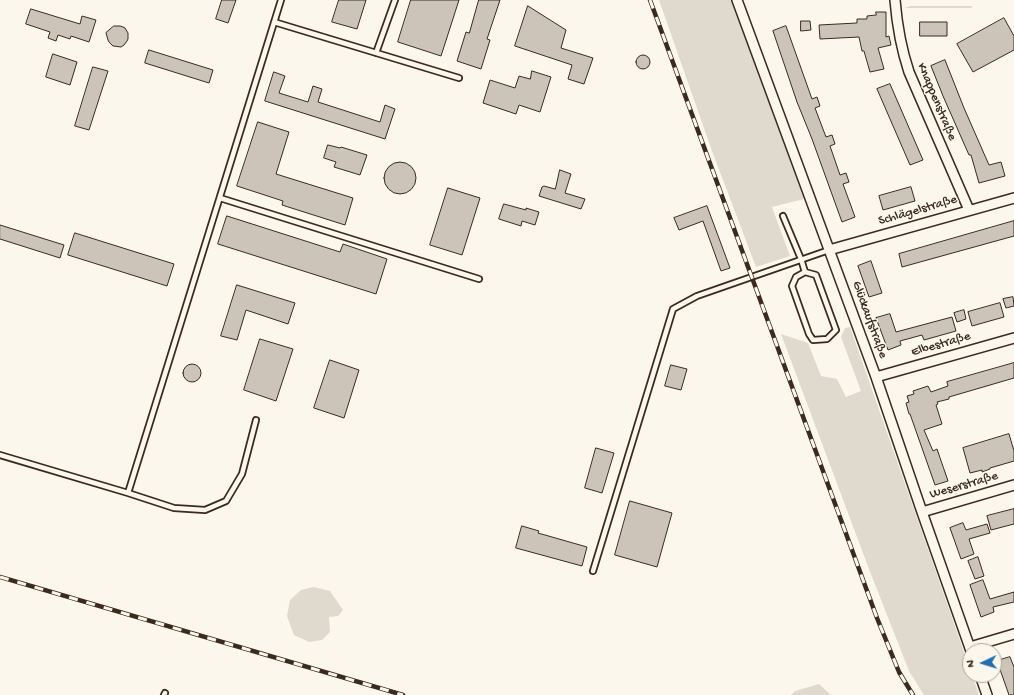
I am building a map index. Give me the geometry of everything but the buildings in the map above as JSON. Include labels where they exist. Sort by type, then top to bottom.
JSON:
[{"type":"street","name":"Glückaufstraße","points":[[737,0],[876,377],[969,643]]},
{"type":"street","name":"Knappenstraße","points":[[895,0],[900,41],[909,72],[968,210]]},
{"type":"street","name":"Schlägelstraße","points":[[829,250],[1014,198]]},
{"type":"street","name":"Elbestraße","points":[[876,377],[1014,338]]},
{"type":"street","name":"Weserstraße","points":[[922,512],[1014,485]]},
{"type":"street","points":[[988,643],[1014,634]]},
{"type":"street","points":[[982,683],[986,695]]},
{"type":"lane","points":[[128,493],[281,0]]},
{"type":"lane","points":[[376,53],[395,0]]},
{"type":"lane","points":[[274,22],[459,78]]},
{"type":"lane","points":[[220,198],[479,279]]},
{"type":"lane","points":[[783,216],[805,272]]},
{"type":"lane","points":[[593,571],[673,308],[697,296],[829,250]]},
{"type":"lane","points":[[805,272],[816,275],[836,330],[827,339],[813,340],[809,334],[792,286],[796,276],[805,272]]},
{"type":"lane","points":[[0,455],[174,508],[205,510],[226,500],[242,474],[256,420]]},
{"type":"shaded area","points":[[659,0],[734,0],[804,199],[772,207],[790,256],[756,267],[712,151]]},
{"type":"shaded area","points":[[911,6],[972,6],[972,8],[904,8]]},
{"type":"shaded area","points":[[850,327],[962,646],[962,683],[975,683],[979,695],[924,695],[909,671],[781,334],[808,343],[821,376],[837,379],[846,397],[861,391],[841,337],[845,328]]},
{"type":"shaded area","points":[[314,587],[330,591],[343,610],[338,616],[329,617],[330,632],[322,640],[309,642],[294,635],[287,616],[290,600],[301,590]]},
{"type":"shaded area","points":[[819,684],[831,695],[791,695],[795,691]]},
{"type":"railway","points":[[650,0],[877,618],[899,672],[913,695]]},
{"type":"railway","points":[[0,577],[403,695]]}]
